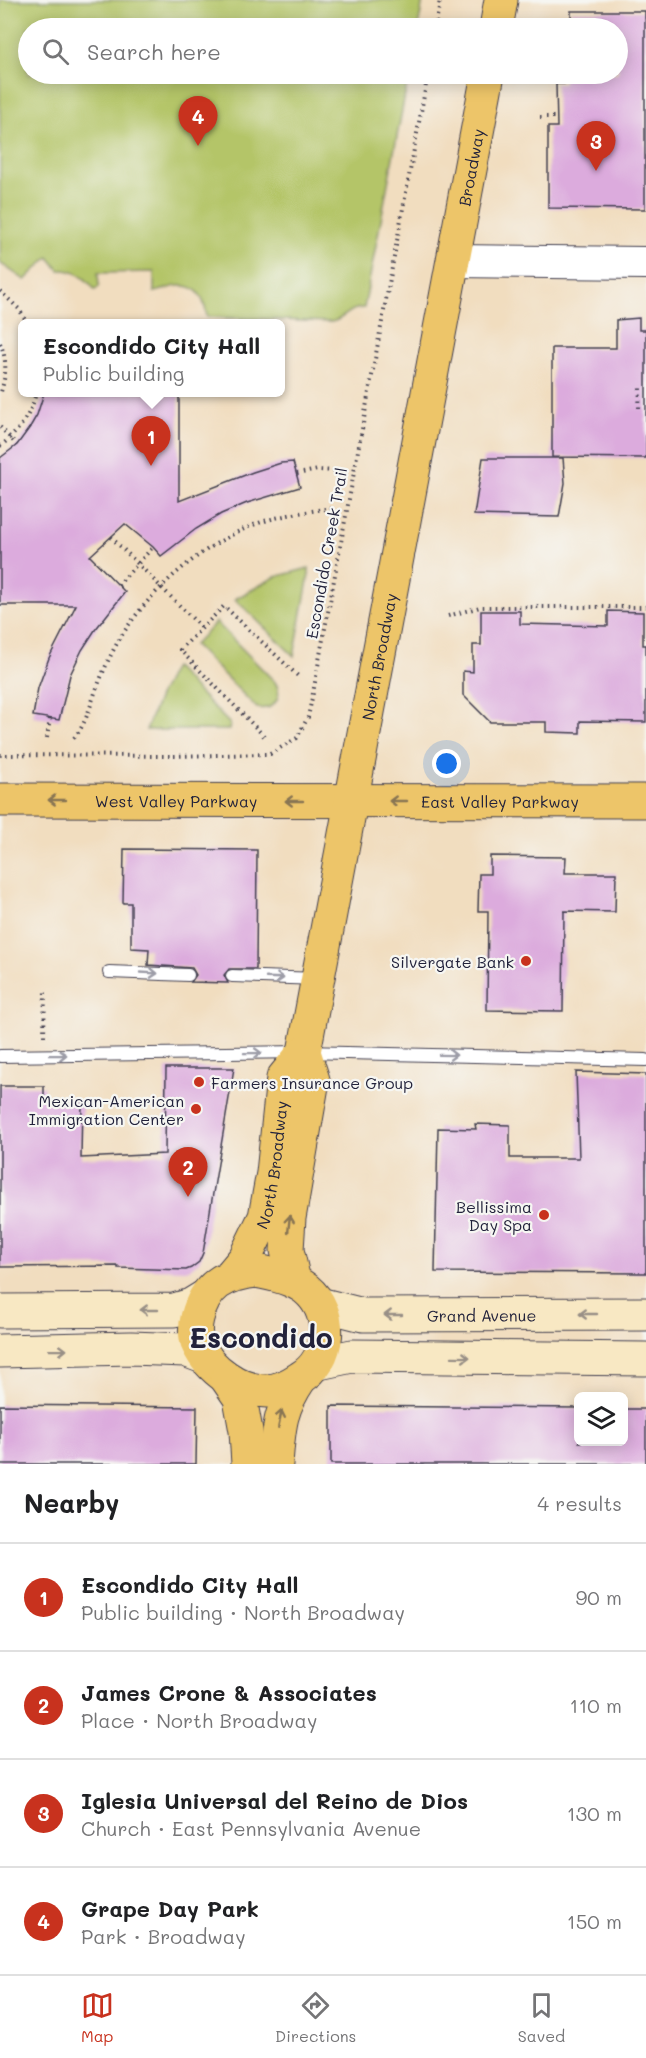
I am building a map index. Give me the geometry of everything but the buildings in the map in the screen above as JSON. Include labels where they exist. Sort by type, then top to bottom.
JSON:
[{"type":"main road","points":[[498,18],[501,0]]},
{"type":"main road","name":"Broadway","points":[[453,261],[486,84]]},
{"type":"main road","name":"North Broadway","points":[[230,1276],[245,1258],[265,1217],[273,1173],[283,1078],[304,1052],[453,261]]},
{"type":"main road","name":"West Valley Parkway","points":[[0,800],[352,801]]},
{"type":"main road","name":"East Valley Parkway","points":[[352,801],[646,801]]},
{"type":"main road","name":"North Broadway","points":[[294,1281],[287,1250],[289,1218],[313,1080],[304,1052]]},
{"type":"main road","points":[[0,1311],[174,1310],[191,1305],[204,1297],[212,1288],[239,1272],[256,1271],[294,1281],[308,1290],[319,1304],[324,1314],[327,1334],[309,1371],[282,1409],[276,1464]]},
{"type":"main road","points":[[204,1297],[195,1325],[197,1343],[240,1398],[246,1431],[248,1464]]},
{"type":"main road","name":"Grand Avenue","points":[[319,1304],[363,1315],[646,1314]]},
{"type":"main road","points":[[0,1351],[131,1348],[185,1350],[253,1388],[267,1391],[284,1387],[309,1371],[352,1356],[646,1359]]},
{"type":"street","points":[[453,261],[646,263]]},
{"type":"lane","points":[[109,972],[188,975]]},
{"type":"lane","points":[[232,976],[318,979]]},
{"type":"lane","points":[[0,1056],[304,1052],[646,1060]]},
{"type":"path","points":[[437,18],[440,0]]},
{"type":"path","name":"Escondido Creek Trail","points":[[0,755],[270,754],[297,738],[308,717],[313,693],[426,84]]},
{"type":"path","points":[[540,117],[557,117]]},
{"type":"path","points":[[0,291],[19,309],[25,319]]},
{"type":"path","points":[[0,343],[5,354],[6,375],[0,395]]},
{"type":"path","points":[[639,408],[640,388]]},
{"type":"path","points":[[0,446],[11,438],[25,419],[34,397]]},
{"type":"path","points":[[0,427],[17,445]]},
{"type":"path","points":[[297,474],[318,470],[339,471]]},
{"type":"path","points":[[74,738],[83,728],[102,674],[116,645],[140,609],[177,572],[235,534],[267,520],[332,508]]},
{"type":"path","points":[[111,537],[202,628]]},
{"type":"path","points":[[118,585],[153,547]]},
{"type":"path","points":[[264,736],[180,650],[224,606],[299,677]]},
{"type":"path","points":[[448,616],[480,607],[646,607]]},
{"type":"path","points":[[47,738],[50,718]]},
{"type":"path","points":[[43,1056],[45,988]]},
{"type":"green space","points":[[0,0],[423,0],[420,18],[18,18],[18,84],[407,84],[364,308],[354,309],[340,319],[331,322],[207,317],[204,303],[198,292],[188,286],[154,292],[154,272],[98,273],[99,287],[95,290],[79,275],[59,270],[49,257],[25,280],[0,263]]},
{"type":"green space","points":[[309,568],[294,656],[235,599],[275,577]]},
{"type":"green space","points":[[216,622],[275,682],[278,688],[278,698],[273,705],[257,708],[194,645]]},
{"type":"green space","points":[[174,667],[230,724],[229,730],[146,730],[160,694]]},
{"type":"place","name":"Grape Day Park","points":[[198,146]]},
{"type":"place","name":"Iglesia Universal del Reino de Dios","points":[[596,171]]},
{"type":"place","name":"Escondido City Hall","points":[[151,466]]},
{"type":"place","name":"Silvergate Bank","points":[[526,961]]},
{"type":"place","name":"Farmers Insurance Group","points":[[199,1082]]},
{"type":"place","name":"Mexican-American Immigration Center","points":[[196,1109]]},
{"type":"place","name":"James Crone & Associates","points":[[188,1197]]},
{"type":"place","name":"Bellissima Day Spa","points":[[544,1215]]},
{"type":"district","name":"Escondido","points":[[261,1337]]}]
